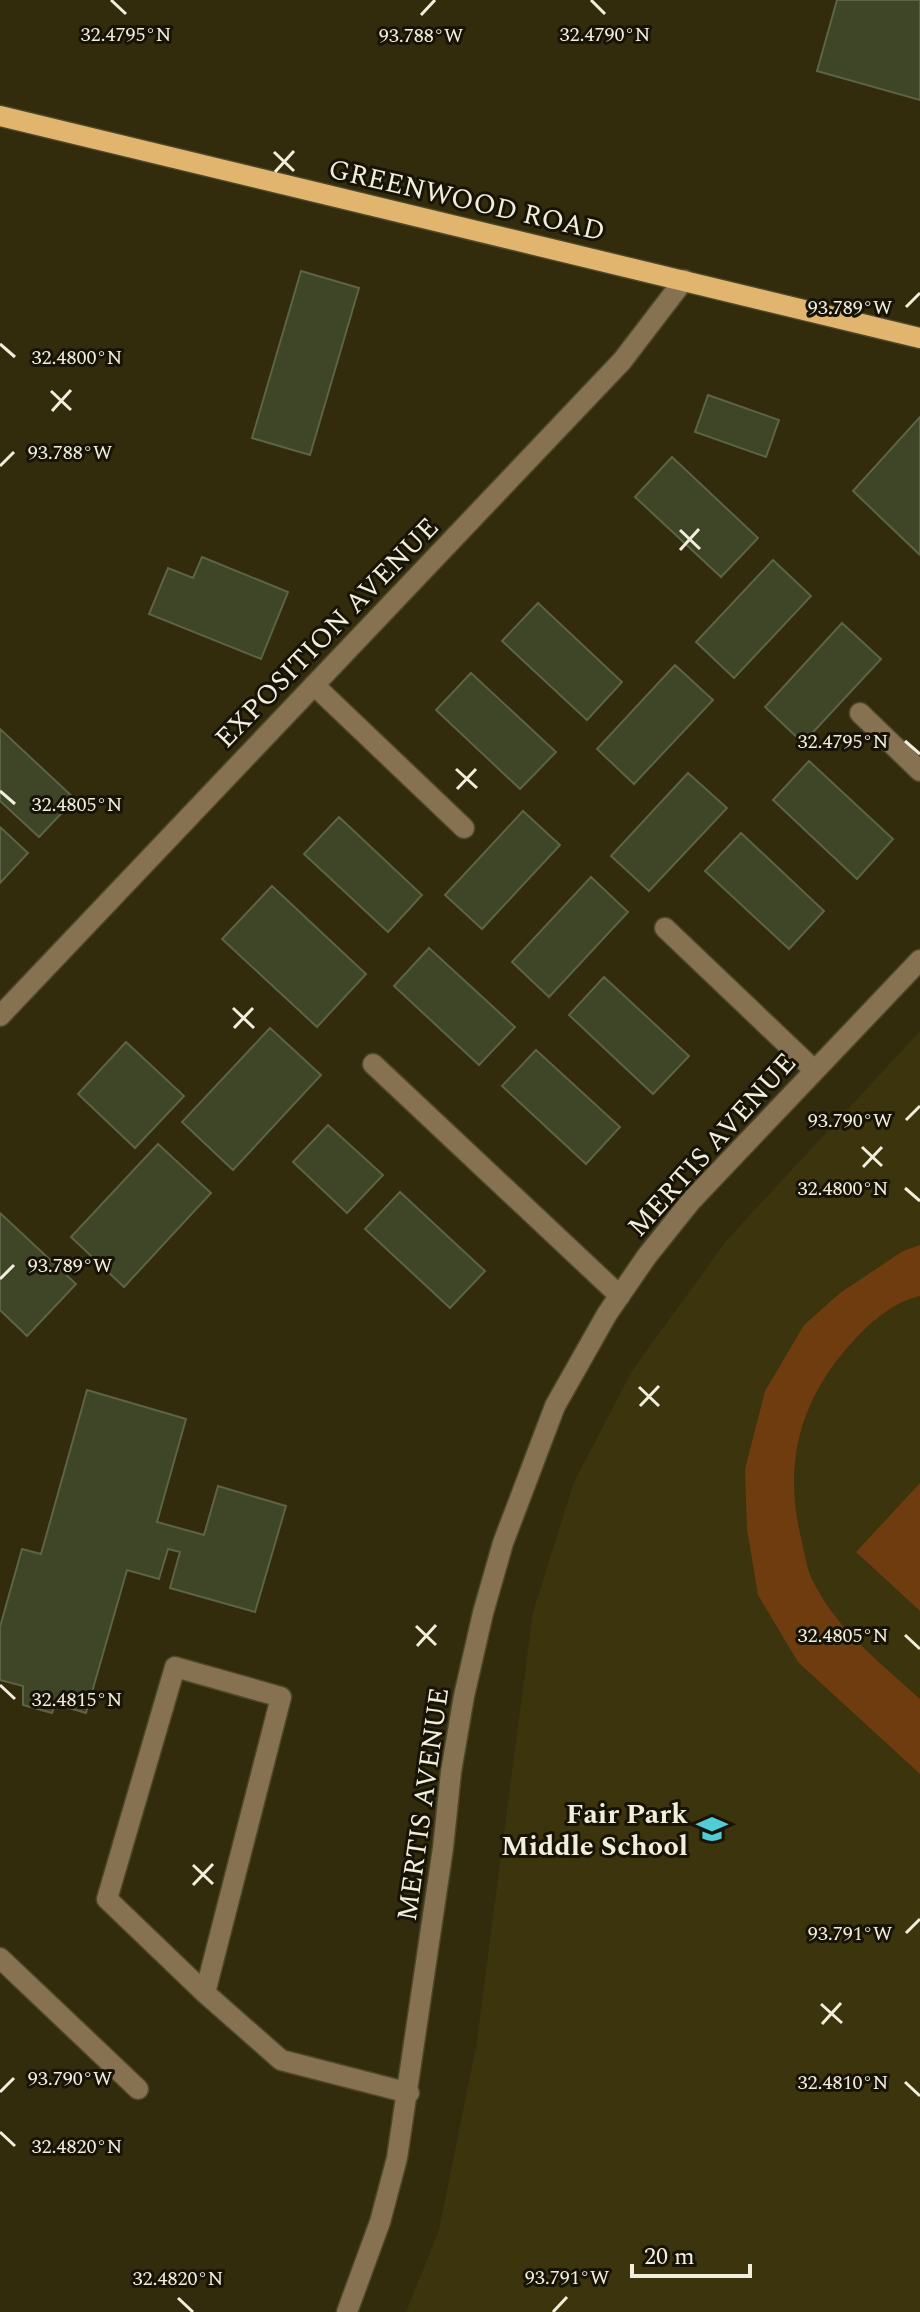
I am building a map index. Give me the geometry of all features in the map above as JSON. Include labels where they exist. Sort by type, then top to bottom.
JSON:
[{"type":"main road","name":"GREENWOOD ROAD","points":[[0,116],[920,338]]},
{"type":"street","name":"EXPOSITION AVENUE","points":[[0,1016],[622,361],[684,280]]},
{"type":"street","points":[[314,685],[464,828]]},
{"type":"street","points":[[860,713],[920,771]]},
{"type":"street","points":[[665,928],[814,1070]]},
{"type":"street","name":"MERTIS AVENUE","points":[[347,2312],[380,2222],[397,2158],[409,2093],[451,1772],[483,1613],[503,1543],[555,1406],[620,1296],[691,1201],[920,960]]},
{"type":"street","points":[[373,1064],[620,1296]]},
{"type":"street","points":[[205,1993],[281,1697],[175,1667],[107,1899],[205,1993],[281,2060],[409,2093]]},
{"type":"street","points":[[0,1958],[138,2089]]},
{"type":"shaded area","name":"Fair Park Middle School","points":[[920,1031],[920,2312],[406,2312],[439,2230],[476,2047],[533,1612],[574,1482],[632,1371],[726,1241]]},
{"type":"shaded area","points":[[920,1245],[920,1296],[884,1313],[836,1361],[809,1408],[800,1433],[794,1485],[806,1563],[824,1600],[861,1646],[920,1699],[920,1774],[798,1662],[758,1595],[747,1529],[745,1469],[765,1391],[804,1325],[840,1293],[903,1251]]},
{"type":"shaded area","points":[[920,1483],[920,1611],[856,1552]]},
{"type":"building","points":[[837,0],[920,0],[920,100],[817,71]]},
{"type":"building","points":[[301,271],[359,288],[310,455],[252,438]]},
{"type":"building","points":[[708,395],[779,420],[766,457],[695,432]]},
{"type":"building","points":[[920,417],[920,555],[853,491]]},
{"type":"building","points":[[672,457],[758,538],[721,577],[635,497]]},
{"type":"building","points":[[202,557],[288,592],[261,659],[149,614],[168,568],[193,578]]},
{"type":"building","points":[[773,560],[811,596],[734,678],[696,642]]},
{"type":"building","points":[[538,603],[622,682],[587,720],[502,641]]},
{"type":"building","points":[[842,623],[881,659],[803,743],[765,707]]},
{"type":"building","points":[[675,665],[713,700],[634,784],[597,749]]},
{"type":"building","points":[[471,673],[556,752],[520,789],[436,710]]},
{"type":"building","points":[[0,729],[75,799],[39,837],[0,801]]},
{"type":"building","points":[[809,761],[893,839],[857,879],[773,800]]},
{"type":"building","points":[[688,773],[727,808],[649,891],[611,856]]},
{"type":"building","points":[[523,811],[560,845],[482,929],[445,895]]},
{"type":"building","points":[[339,817],[422,895],[388,932],[304,854]]},
{"type":"building","points":[[0,827],[28,853],[0,883]]},
{"type":"building","points":[[741,833],[824,911],[789,949],[705,871]]},
{"type":"building","points":[[591,877],[628,912],[549,997],[512,962]]},
{"type":"building","points":[[272,886],[366,974],[317,1027],[222,939]]},
{"type":"building","points":[[429,948],[515,1027],[479,1065],[394,986]]},
{"type":"building","points":[[604,977],[689,1056],[653,1094],[569,1015]]},
{"type":"building","points":[[270,1028],[321,1075],[233,1170],[182,1122]]},
{"type":"building","points":[[126,1042],[184,1096],[135,1148],[78,1094]]},
{"type":"building","points":[[536,1050],[620,1127],[586,1164],[502,1086]]},
{"type":"building","points":[[328,1125],[383,1175],[347,1213],[293,1162]]},
{"type":"building","points":[[158,1144],[211,1193],[124,1287],[71,1237]]},
{"type":"building","points":[[400,1192],[485,1271],[450,1308],[365,1229]]},
{"type":"building","points":[[0,1213],[76,1284],[27,1336],[0,1310]]},
{"type":"building","points":[[87,1390],[186,1419],[157,1522],[204,1535],[218,1486],[286,1506],[255,1612],[170,1588],[180,1552],[168,1549],[159,1579],[127,1570],[86,1713],[55,1704],[52,1713],[23,1705],[23,1686],[0,1680],[0,1627],[22,1549],[41,1554]]},
{"type":"place","name":"Fair Park Middle School","points":[[712,1829]]}]
